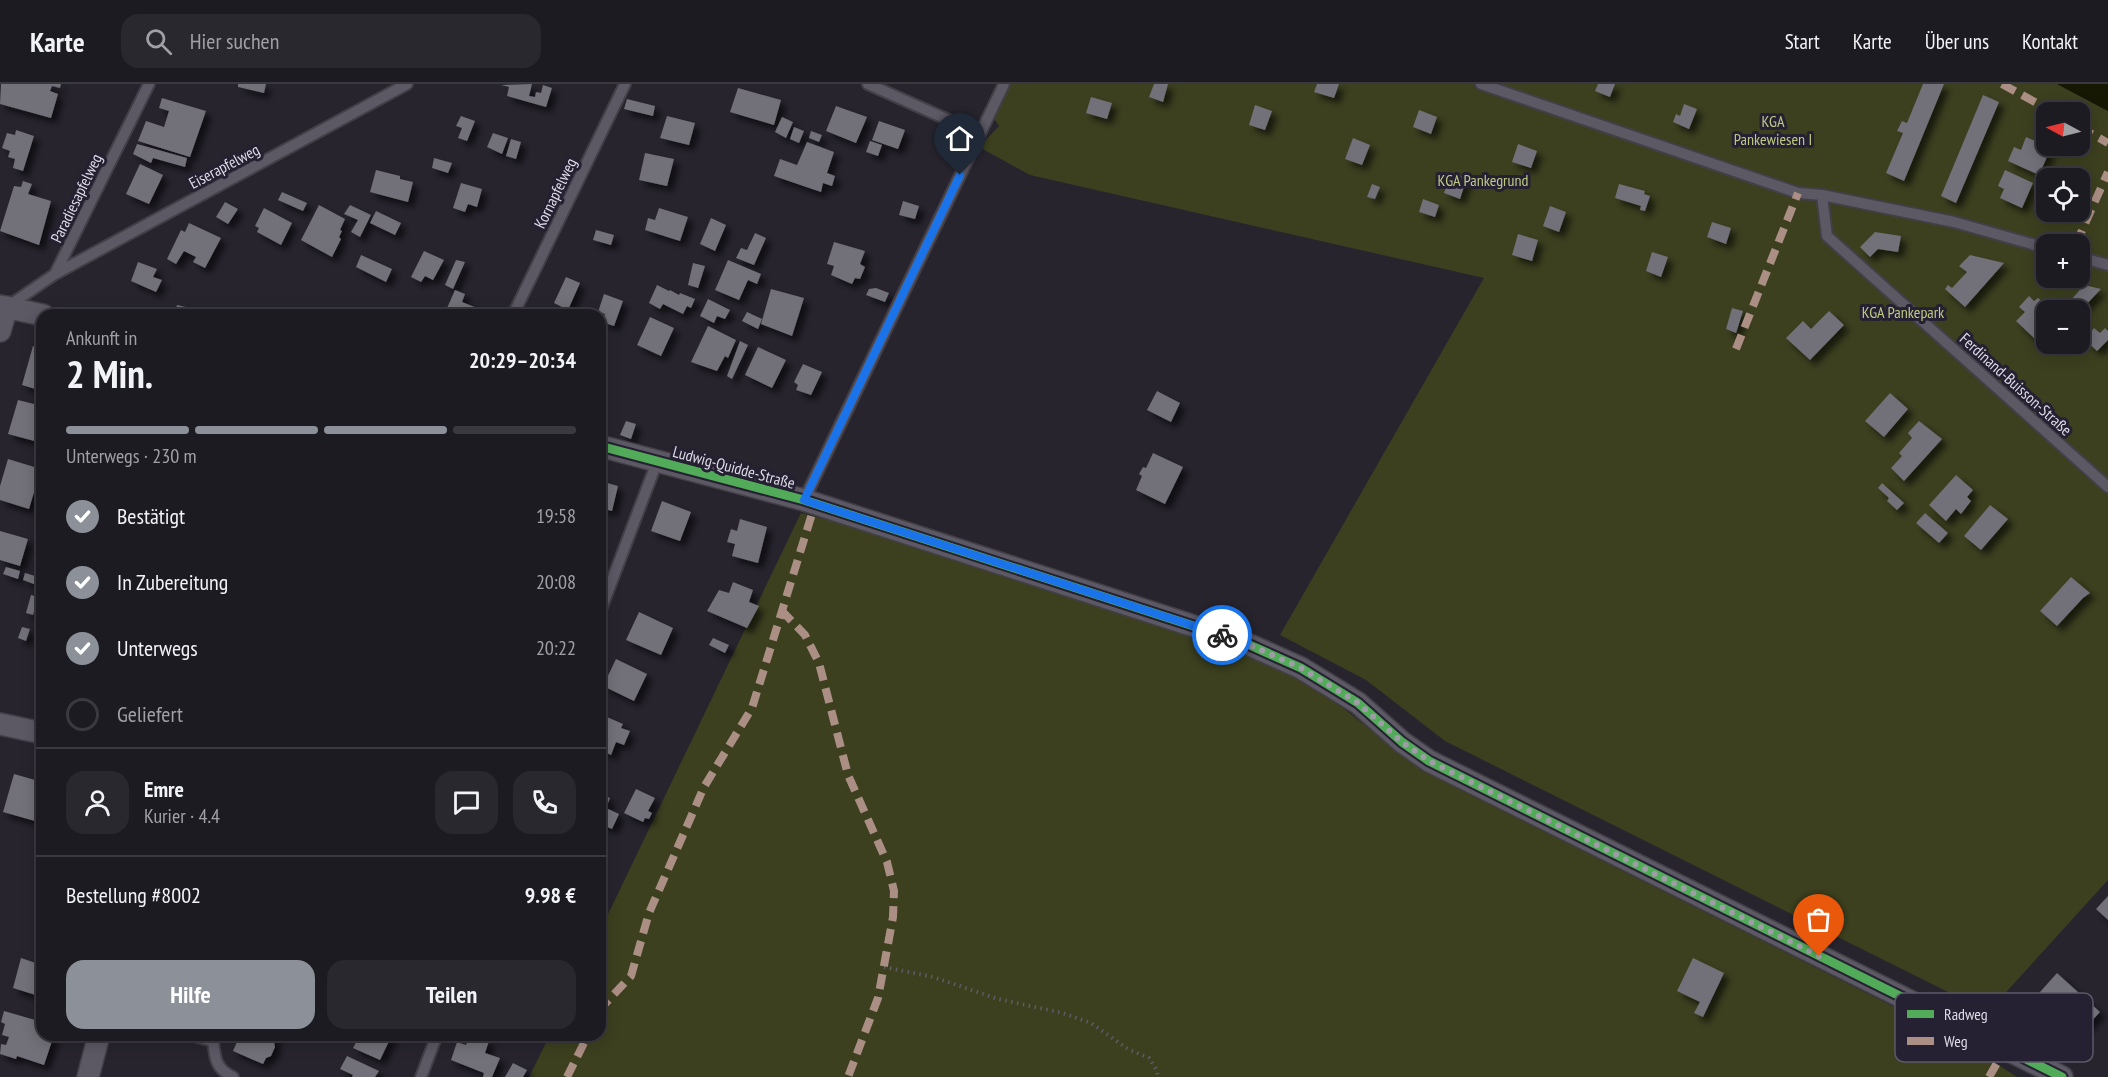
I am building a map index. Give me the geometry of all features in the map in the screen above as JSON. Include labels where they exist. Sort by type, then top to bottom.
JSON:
[{"type":"street","points":[[0,331],[3,306],[36,313]]},
{"type":"street","name":"Ludwig-Quidde-Straße","points":[[606,448],[804,500],[1243,642],[1292,663],[1358,703],[1402,742],[1429,761],[1895,994]]},
{"type":"street","points":[[0,724],[36,732]]},
{"type":"street","points":[[88,1077],[97,1041]]},
{"type":"street","name":"Ludwig-Quidde-Straße","points":[[2032,1062],[2062,1077]]},
{"type":"lane","name":"Paradiesapfelweg","points":[[3,306],[55,274],[149,84]]},
{"type":"lane","name":"Eiserapfelweg","points":[[55,274],[407,84]]},
{"type":"lane","name":"Kornapfelweg","points":[[516,309],[624,84]]},
{"type":"lane","points":[[868,84],[980,134]]},
{"type":"lane","points":[[804,500],[1004,84]]},
{"type":"lane","points":[[1481,84],[1798,193],[1822,195],[1954,222],[2036,245]]},
{"type":"lane","name":"Ferdinand-Buisson-Straße","points":[[1822,195],[1827,236],[2108,487]]},
{"type":"lane","points":[[2090,260],[2108,265]]},
{"type":"lane","points":[[606,596],[657,462]]},
{"type":"lane","points":[[214,1041],[214,1056],[222,1072],[233,1077]]},
{"type":"lane","points":[[421,1077],[435,1041]]},
{"type":"path","points":[[884,967],[933,977],[989,996],[1091,1023],[1128,1049],[1149,1058],[1158,1077]]},
{"type":"green space","points":[[1006,84],[2057,84],[2108,111],[2108,880],[2005,993],[1950,993],[1445,741],[1366,680],[1280,635],[1484,278],[1030,175],[979,147],[999,126],[993,117]]},
{"type":"green space","points":[[801,513],[902,539],[1240,647],[1282,669],[1342,707],[1421,770],[1895,1007],[1895,1062],[1994,1062],[2017,1077],[529,1077],[547,1041],[606,1041],[606,919]]},
{"type":"shaded area","points":[[2057,84],[2108,84],[2108,111]]},
{"type":"building","points":[[1,84],[61,84],[60,88],[52,86],[50,91],[58,94],[51,118],[0,104]]},
{"type":"building","points":[[238,84],[266,84],[264,93],[238,87]]},
{"type":"building","points":[[532,84],[529,96],[535,97],[536,92],[541,93],[543,85],[552,88],[546,107],[507,96],[509,87],[501,85]]},
{"type":"building","points":[[1154,84],[1168,84],[1163,102],[1149,97]]},
{"type":"building","points":[[1317,84],[1339,84],[1334,98],[1314,92]]},
{"type":"building","points":[[1598,84],[1615,84],[1610,97],[1595,91]]},
{"type":"building","points":[[1923,84],[1944,84],[1904,181],[1886,173],[1903,133],[1897,131],[1902,121],[1907,123]]},
{"type":"building","points":[[738,88],[781,100],[774,125],[730,112]]},
{"type":"building","points":[[1983,95],[1999,102],[1956,203],[1941,196]]},
{"type":"building","points":[[1091,97],[1112,103],[1107,119],[1086,113]]},
{"type":"building","points":[[162,98],[206,111],[190,157],[138,141],[146,121],[164,127],[169,111],[159,108]]},
{"type":"building","points":[[627,99],[655,106],[653,116],[624,109]]},
{"type":"building","points":[[1684,104],[1697,109],[1689,129],[1673,122],[1676,114],[1680,116]]},
{"type":"building","points":[[1255,105],[1272,111],[1265,130],[1249,125]]},
{"type":"building","points":[[836,106],[867,117],[856,143],[826,131]]},
{"type":"building","points":[[1419,110],[1437,117],[1431,134],[1413,127]]},
{"type":"building","points":[[461,116],[475,121],[467,141],[458,138],[462,128],[456,126]]},
{"type":"building","points":[[667,116],[695,123],[689,145],[660,138]]},
{"type":"building","points":[[782,117],[793,122],[786,138],[775,132]]},
{"type":"building","points":[[879,121],[905,130],[898,149],[872,140]]},
{"type":"building","points":[[794,127],[804,131],[799,143],[790,139]]},
{"type":"building","points":[[16,130],[34,136],[23,171],[13,168],[15,159],[8,157],[10,151],[2,148],[7,133],[15,135]]},
{"type":"building","points":[[811,131],[822,135],[819,142],[809,138]]},
{"type":"building","points":[[493,133],[508,138],[502,154],[487,147]]},
{"type":"building","points":[[2026,137],[2036,141],[2036,156],[2047,156],[2042,168],[2036,168],[2036,174],[2008,161],[2014,147],[2021,150]]},
{"type":"building","points":[[1353,138],[1370,145],[1362,165],[1345,159]]},
{"type":"building","points":[[511,139],[521,142],[516,159],[506,156]]},
{"type":"building","points":[[870,141],[882,145],[878,156],[866,152]]},
{"type":"building","points":[[807,142],[834,152],[827,173],[835,176],[832,186],[823,183],[821,192],[774,176],[780,159],[797,165]]},
{"type":"building","points":[[137,144],[187,158],[185,167],[153,158],[151,163],[133,154]]},
{"type":"building","points":[[1518,144],[1537,151],[1531,168],[1512,162]]},
{"type":"building","points":[[645,153],[674,159],[667,186],[639,180]]},
{"type":"building","points":[[434,158],[452,163],[448,173],[432,168]]},
{"type":"building","points":[[140,164],[163,175],[149,204],[126,194]]},
{"type":"building","points":[[376,170],[413,182],[408,202],[370,192]]},
{"type":"building","points":[[2005,170],[2033,183],[2022,208],[2000,198],[2004,189],[1998,186]]},
{"type":"building","points":[[1451,172],[1467,178],[1460,199],[1444,193]]},
{"type":"building","points":[[23,181],[32,184],[28,194],[51,201],[39,245],[0,231],[14,186],[21,187]]},
{"type":"building","points":[[461,183],[482,189],[477,207],[468,204],[465,212],[453,208]]},
{"type":"building","points":[[1372,184],[1380,187],[1375,199],[1367,197]]},
{"type":"building","points":[[1619,184],[1645,191],[1644,194],[1650,196],[1645,211],[1640,210],[1641,206],[1615,198]]},
{"type":"building","points":[[282,192],[307,203],[303,211],[278,200]]},
{"type":"building","points":[[1423,199],[1439,205],[1435,217],[1419,212]]},
{"type":"building","points":[[903,201],[919,206],[915,219],[899,215]]},
{"type":"building","points":[[225,202],[238,209],[228,224],[216,217]]},
{"type":"building","points":[[319,205],[345,219],[340,230],[342,231],[339,237],[341,239],[332,257],[301,240]]},
{"type":"building","points":[[350,205],[371,215],[360,237],[351,232],[358,220],[344,214]]},
{"type":"building","points":[[1550,206],[1566,212],[1559,232],[1543,226]]},
{"type":"building","points":[[264,208],[292,223],[281,245],[257,232],[259,228],[255,226]]},
{"type":"building","points":[[659,208],[688,217],[680,241],[645,230],[648,218],[655,220]]},
{"type":"building","points":[[376,211],[401,223],[395,235],[370,223]]},
{"type":"building","points":[[711,218],[726,225],[715,251],[700,244]]},
{"type":"building","points":[[1712,222],[1731,228],[1726,244],[1707,237]]},
{"type":"building","points":[[189,223],[221,238],[205,268],[193,262],[196,257],[184,251],[176,264],[167,259],[181,230],[185,232]]},
{"type":"building","points":[[596,230],[614,235],[611,245],[593,240]]},
{"type":"building","points":[[1875,232],[1901,236],[1898,252],[1878,249],[1870,257],[1860,247]]},
{"type":"building","points":[[755,233],[766,238],[754,265],[736,258],[741,248],[747,250]]},
{"type":"building","points":[[1518,234],[1538,240],[1532,261],[1512,255]]},
{"type":"building","points":[[834,242],[865,251],[860,264],[865,267],[860,279],[855,278],[852,284],[831,275],[834,266],[827,264]]},
{"type":"building","points":[[424,251],[444,260],[433,280],[425,276],[421,282],[411,277]]},
{"type":"building","points":[[1652,252],[1668,257],[1661,277],[1646,271]]},
{"type":"building","points":[[361,255],[392,269],[386,282],[356,267]]},
{"type":"building","points":[[1970,255],[2004,263],[1965,307],[1945,289],[1948,285],[1952,288],[1967,272],[1959,266]]},
{"type":"building","points":[[456,260],[465,262],[453,289],[445,285]]},
{"type":"building","points":[[728,260],[761,274],[757,284],[748,280],[739,300],[715,290]]},
{"type":"building","points":[[138,262],[157,269],[153,277],[162,280],[156,292],[131,281]]},
{"type":"building","points":[[693,263],[705,266],[698,288],[688,285]]},
{"type":"building","points":[[566,277],[580,283],[568,309],[554,303]]},
{"type":"building","points":[[657,285],[695,299],[691,308],[687,306],[683,314],[663,304],[660,309],[649,303]]},
{"type":"building","points":[[2090,286],[2101,289],[2090,301],[2071,300],[2081,288]]},
{"type":"building","points":[[876,288],[889,293],[885,302],[866,295],[869,289]]},
{"type":"building","points":[[771,289],[804,298],[792,336],[761,324]]},
{"type":"building","points":[[455,290],[465,294],[462,302],[480,309],[447,309]]},
{"type":"building","points":[[604,294],[623,301],[614,326],[606,323],[606,309],[599,309]]},
{"type":"building","points":[[2029,296],[2034,301],[2038,298],[2040,300],[2036,300],[2036,336],[2034,338],[2016,321],[2025,312],[2019,307]]},
{"type":"building","points":[[708,299],[730,310],[725,319],[717,316],[714,323],[700,316]]},
{"type":"building","points":[[177,305],[190,308],[190,309],[176,309]]},
{"type":"building","points":[[1732,308],[1743,311],[1736,333],[1726,329]]},
{"type":"building","points":[[1829,311],[1844,325],[1810,360],[1786,338],[1803,321],[1811,329]]},
{"type":"building","points":[[747,312],[762,319],[758,329],[742,321]]},
{"type":"building","points":[[650,317],[674,328],[661,356],[637,345]]},
{"type":"building","points":[[708,326],[736,340],[728,358],[725,356],[717,371],[691,362]]},
{"type":"building","points":[[2094,328],[2100,333],[2105,328],[2108,331],[2108,340],[2097,351],[2090,345],[2090,333]]},
{"type":"building","points":[[740,341],[748,345],[732,379],[727,376]]},
{"type":"building","points":[[33,346],[36,347],[36,389],[22,385]]},
{"type":"building","points":[[758,347],[786,360],[772,388],[745,375]]},
{"type":"building","points":[[803,364],[822,372],[811,395],[796,390],[798,385],[794,382]]},
{"type":"building","points":[[1157,391],[1180,403],[1171,422],[1147,410]]},
{"type":"building","points":[[1890,393],[1908,409],[1884,437],[1865,421]]},
{"type":"building","points":[[18,400],[36,404],[36,441],[8,434]]},
{"type":"building","points":[[626,421],[636,424],[631,439],[620,435]]},
{"type":"building","points":[[1919,421],[1942,439],[1904,481],[1891,468],[1902,456],[1899,453],[1912,438],[1908,433]]},
{"type":"building","points":[[1153,453],[1183,467],[1165,504],[1136,490],[1142,476],[1139,474],[1143,467],[1146,468]]},
{"type":"building","points":[[8,459],[36,467],[36,486],[29,509],[0,500],[0,486]]},
{"type":"building","points":[[1956,475],[1973,490],[1967,497],[1971,501],[1961,514],[1956,509],[1946,521],[1929,505]]},
{"type":"building","points":[[606,483],[618,486],[612,511],[606,510]]},
{"type":"building","points":[[1882,483],[1904,503],[1897,510],[1878,488]]},
{"type":"building","points":[[662,501],[691,512],[680,541],[651,531]]},
{"type":"building","points":[[1990,505],[2008,519],[1981,550],[1964,536]]},
{"type":"building","points":[[1925,513],[1948,533],[1939,543],[1916,523]]},
{"type":"building","points":[[740,519],[767,527],[758,563],[732,556],[735,544],[727,542],[731,529],[737,531]]},
{"type":"building","points":[[0,531],[28,539],[20,566],[0,560]]},
{"type":"building","points":[[6,567],[20,571],[18,579],[3,574]]},
{"type":"building","points":[[25,573],[36,576],[36,585],[23,580]]},
{"type":"building","points":[[2071,577],[2090,593],[2057,626],[2040,611]]},
{"type":"building","points":[[733,582],[753,590],[749,602],[759,606],[747,628],[707,611],[719,590],[729,593]]},
{"type":"building","points":[[31,595],[36,596],[33,615],[26,613]]},
{"type":"building","points":[[639,612],[673,628],[661,655],[626,640]]},
{"type":"building","points":[[22,627],[30,629],[26,641],[18,638]]},
{"type":"building","points":[[713,638],[729,645],[725,653],[709,645]]},
{"type":"building","points":[[616,659],[647,674],[634,701],[606,687],[606,680]]},
{"type":"building","points":[[606,717],[623,724],[621,728],[630,731],[624,745],[616,742],[611,755],[606,753]]},
{"type":"building","points":[[14,774],[36,780],[36,821],[3,812]]},
{"type":"building","points":[[636,789],[655,798],[648,811],[652,813],[649,819],[645,818],[643,822],[624,813]]},
{"type":"building","points":[[606,796],[610,798],[606,808]]},
{"type":"building","points":[[606,808],[619,814],[612,829],[606,826]]},
{"type":"building","points":[[2108,896],[2108,920],[2096,909]]},
{"type":"building","points":[[21,958],[36,963],[36,995],[13,988]]},
{"type":"building","points":[[1693,958],[1724,973],[1703,1017],[1694,1013],[1700,1002],[1677,991]]},
{"type":"building","points":[[2057,973],[2079,993],[2039,993]]},
{"type":"building","points":[[2093,1006],[2100,1012],[2093,1020]]},
{"type":"building","points":[[4,1011],[36,1020],[36,1041],[52,1041],[44,1065],[17,1056],[16,1059],[0,1054],[1,1044],[6,1045],[9,1037],[2,1035],[5,1024],[1,1022]]},
{"type":"building","points":[[237,1041],[274,1041],[275,1047],[271,1056],[266,1058],[263,1064],[233,1051]]},
{"type":"building","points":[[357,1041],[389,1041],[380,1060],[353,1048]]},
{"type":"building","points":[[468,1041],[489,1041],[485,1053],[500,1058],[492,1077],[483,1077],[484,1073],[451,1060],[457,1042],[466,1045]]},
{"type":"building","points":[[347,1056],[379,1071],[375,1077],[352,1077],[353,1075],[340,1069]]},
{"type":"building","points":[[513,1063],[527,1070],[523,1077],[505,1077]]},
{"type":"marked path","points":[[2002,84],[2036,103]]},
{"type":"marked path","points":[[2090,133],[2108,143]]},
{"type":"marked path","points":[[2080,234],[2108,172]]},
{"type":"marked path","points":[[1736,349],[1798,193]]},
{"type":"marked path","points":[[606,1003],[631,976],[649,913],[704,787],[752,708],[815,504]]},
{"type":"marked path","points":[[781,610],[805,635],[819,663],[848,775],[887,862],[894,891],[893,917],[878,998],[848,1077]]},
{"type":"marked path","points":[[567,1077],[585,1041]]},
{"type":"marked path","points":[[1989,1077],[1998,1062]]},
{"type":"cycle path","points":[[606,448],[804,500],[1243,642],[1301,668],[1358,703],[1402,742],[1429,761],[1895,994]]},
{"type":"cycle path","points":[[2032,1062],[2062,1077]]},
{"type":"way so far","points":[[1222,635],[1301,668],[1358,703],[1402,742],[1429,761],[1819,956]]},
{"type":"route","points":[[960,175],[804,500],[1222,635]]},
{"type":"park label","name":"KGA Pankewiesen I","points":[[1773,130]]},
{"type":"park label","name":"KGA Pankegrund","points":[[1483,180]]},
{"type":"park label","name":"KGA Pankepark","points":[[1903,312]]}]
